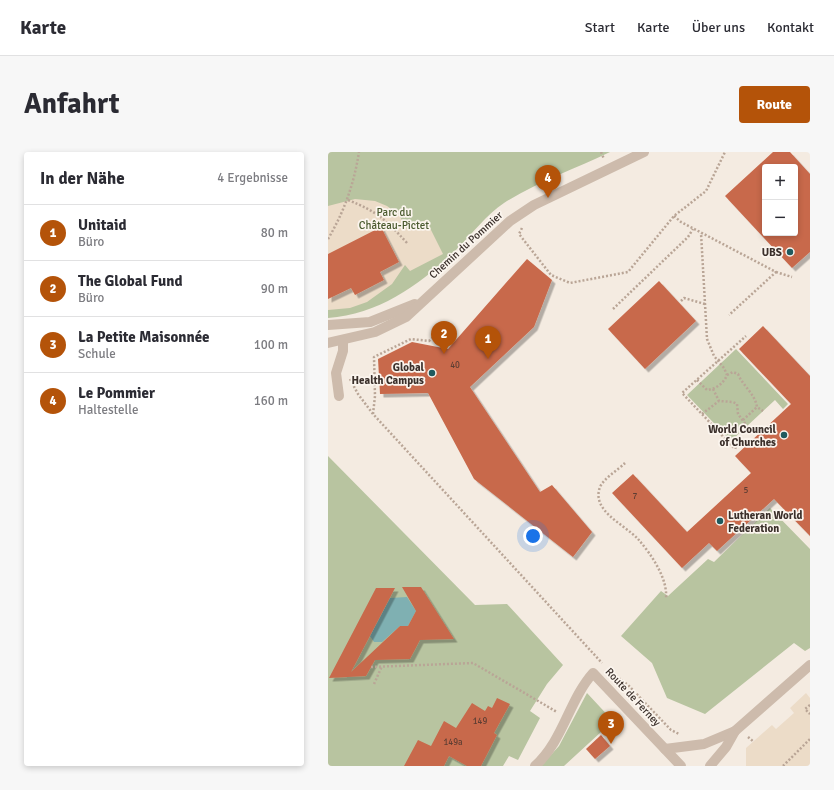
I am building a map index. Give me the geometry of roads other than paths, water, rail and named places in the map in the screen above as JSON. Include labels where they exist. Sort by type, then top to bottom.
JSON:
[{"type":"street","name":"Chemin du Pommier","points":[[328,343],[342,341],[389,326],[406,316],[510,221],[534,205],[644,152]]},
{"type":"street","points":[[328,325],[370,322],[424,300]]},
{"type":"street","points":[[339,396],[336,373],[343,351],[342,341]]},
{"type":"street","points":[[665,749],[684,748],[704,744],[735,731],[810,665]]},
{"type":"street","name":"Route de Ferney","points":[[535,766],[551,748],[582,685],[594,673],[681,766]]},
{"type":"street","points":[[710,766],[726,747],[735,731]]},
{"type":"water","points":[[407,597],[416,611],[408,626],[400,626],[382,642],[374,642],[370,636],[390,598]]},
{"type":"place","name":"Le Pommier","points":[[548,198]]},
{"type":"place","name":"UBS","points":[[790,252]]},
{"type":"place","name":"The Global Fund","points":[[444,354]]},
{"type":"place","name":"Unitaid","points":[[488,359]]},
{"type":"place","name":"Global Health Campus","points":[[432,373]]},
{"type":"place","name":"World Council of Churches","points":[[784,435]]},
{"type":"place","name":"Lutheran World Federation","points":[[720,521]]},
{"type":"place","name":"La Petite Maisonnée","points":[[611,744]]},
{"type":"park label","name":"Parc du Château-Pictet","points":[[394,218]]}]
